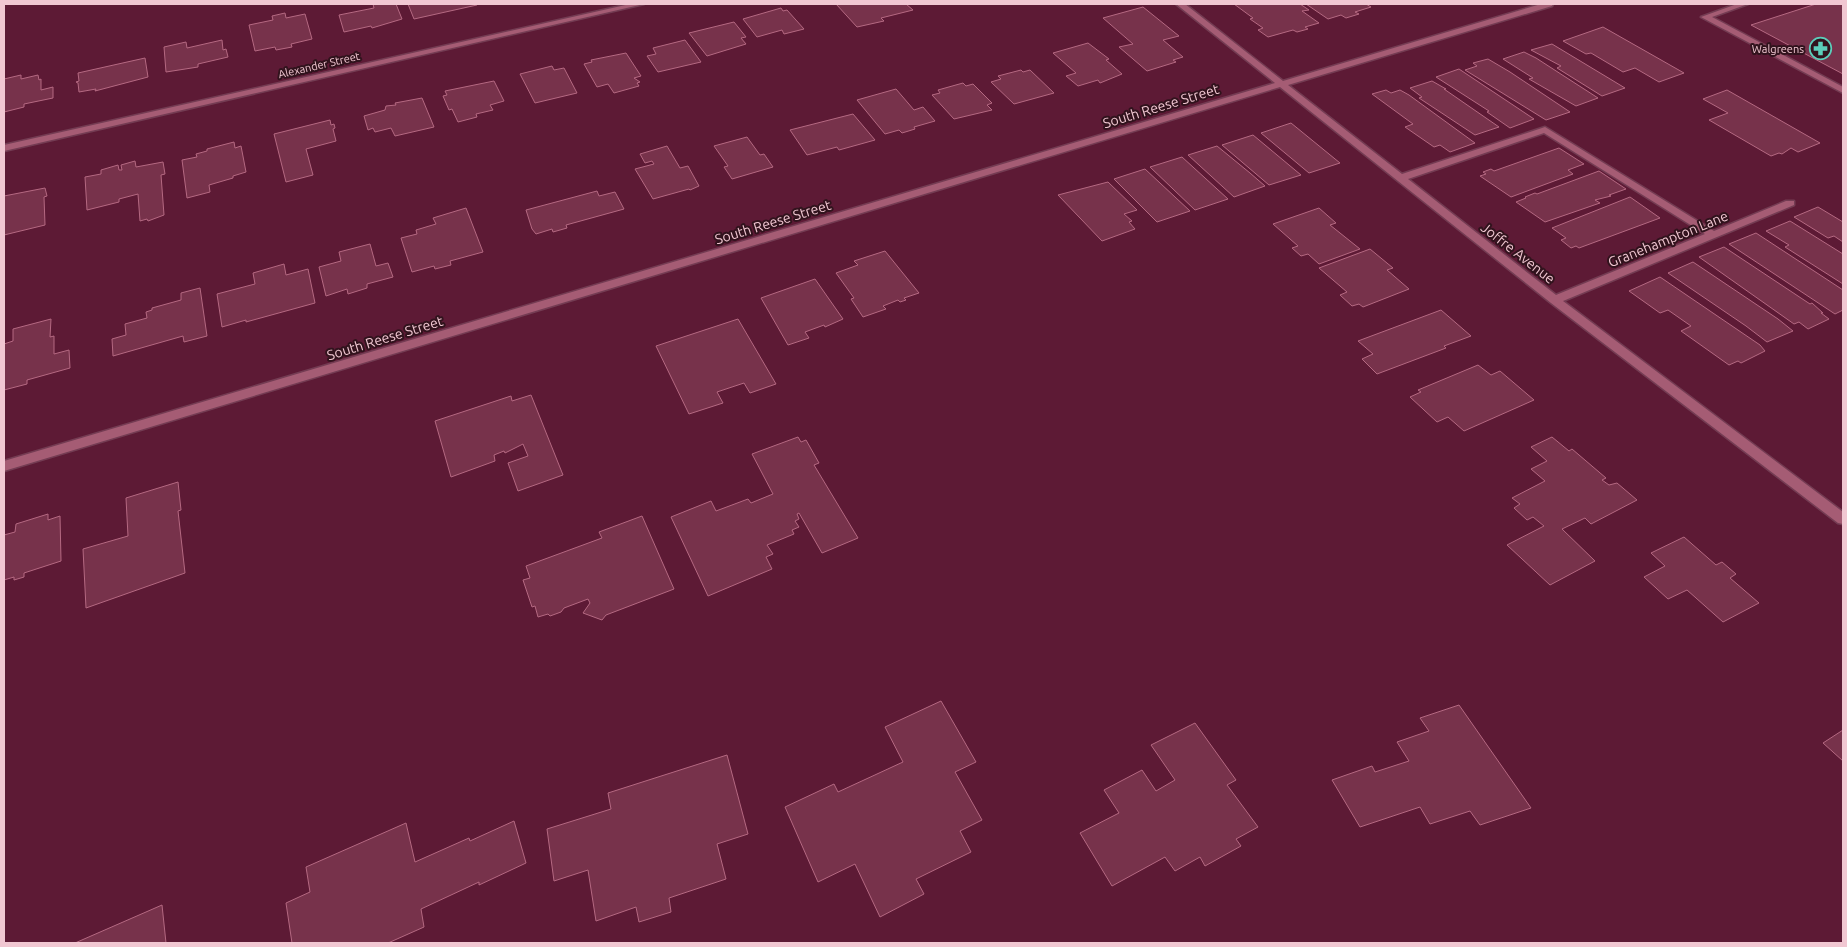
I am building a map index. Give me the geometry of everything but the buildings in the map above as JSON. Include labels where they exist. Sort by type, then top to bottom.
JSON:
[{"type":"street","name":"Alexander Street","points":[[4,148],[640,4]]},
{"type":"street","name":"Joffre Avenue","points":[[1180,4],[1555,300],[1843,519]]},
{"type":"street","name":"South Reese Street","points":[[4,466],[1549,4]]},
{"type":"street","points":[[1744,4],[1705,17],[1843,90]]},
{"type":"street","points":[[1401,178],[1545,130],[1713,235]]},
{"type":"street","name":"Granehampton Lane","points":[[1555,300],[1790,203]]},
{"type":"place","name":"Walgreens","points":[[1820,49]]}]
